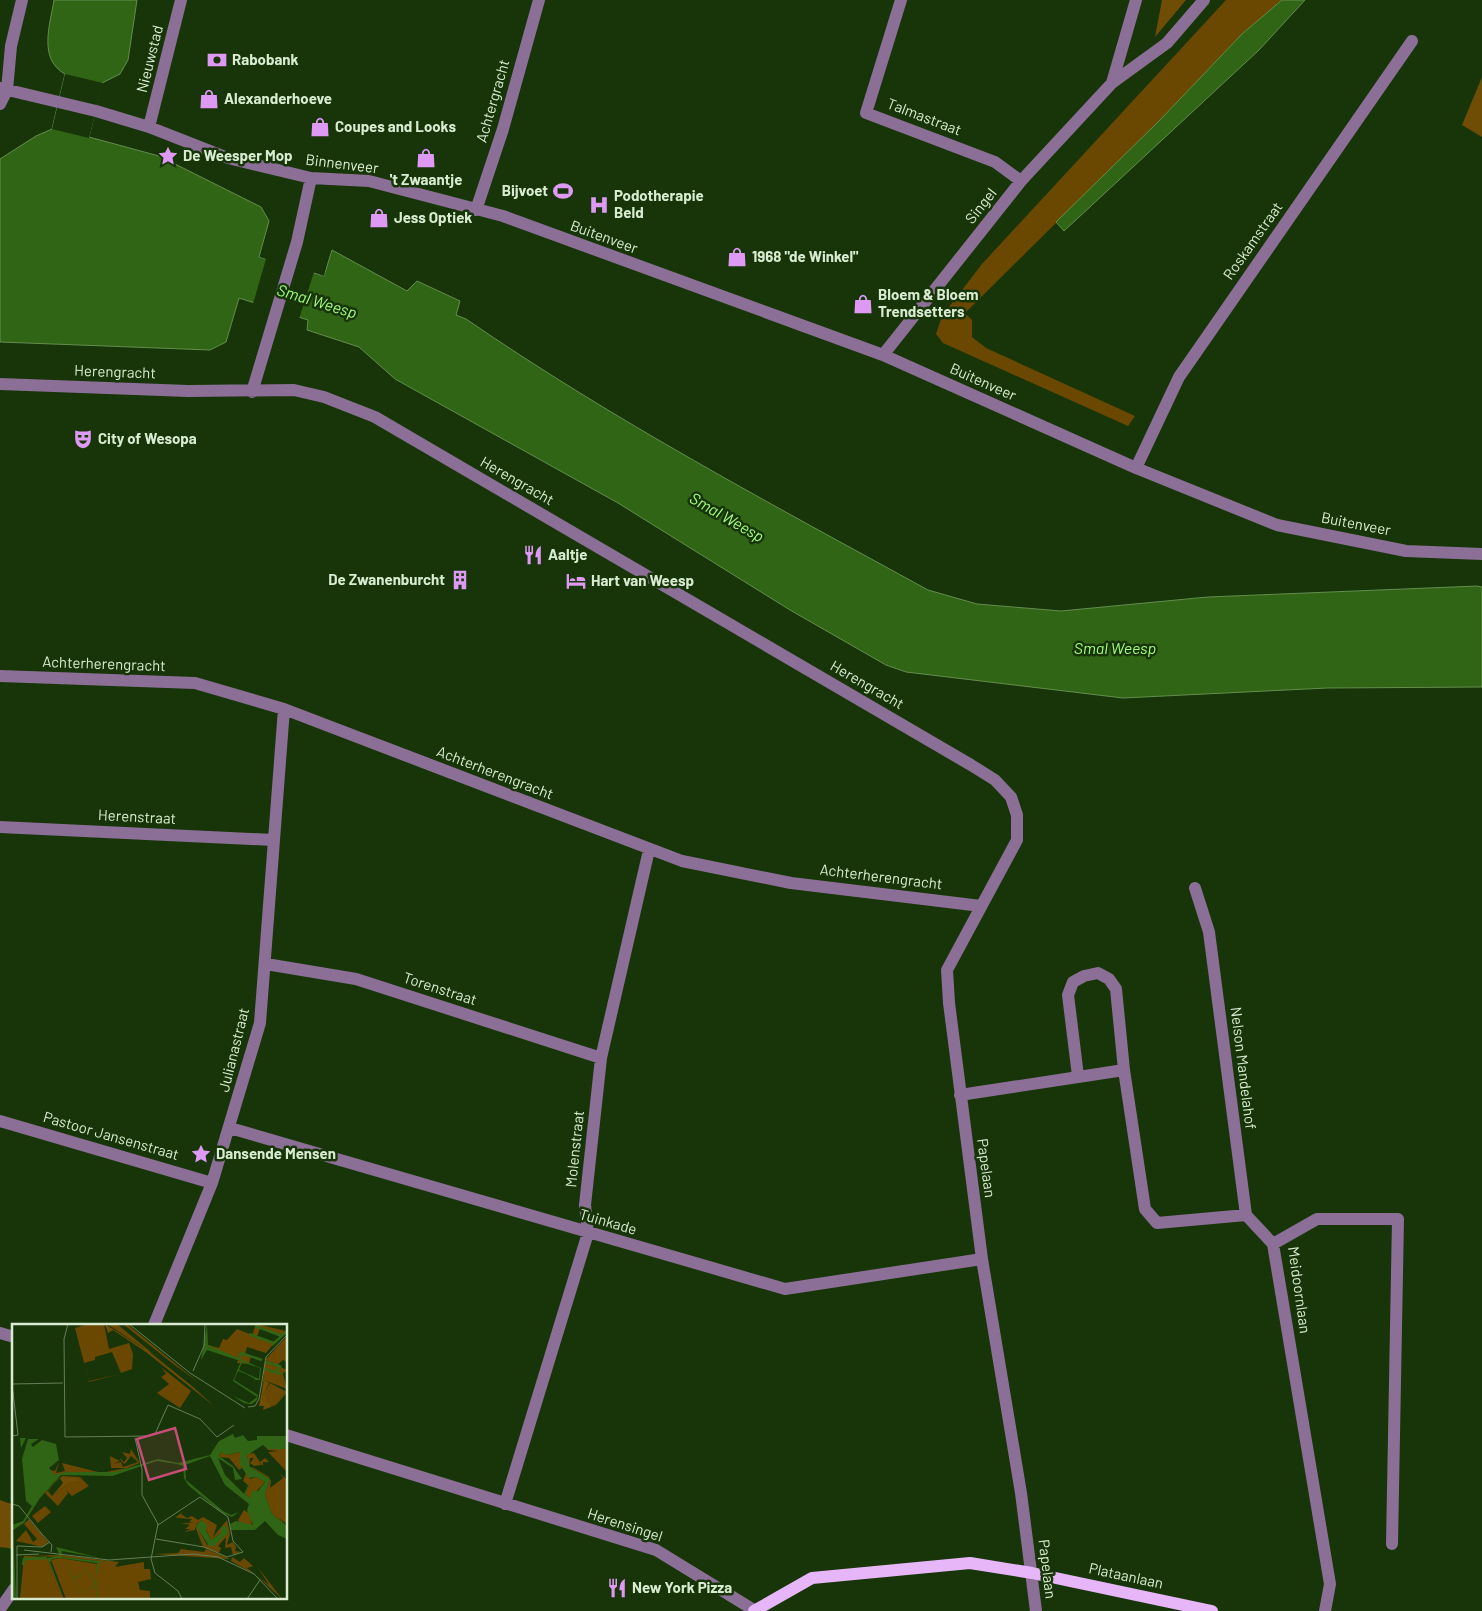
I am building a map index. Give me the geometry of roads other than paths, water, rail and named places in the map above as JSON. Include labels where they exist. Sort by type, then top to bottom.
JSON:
[{"type":"main road","name":"Herensingel","points":[[754,1611],[812,1578],[970,1563],[1032,1573]]},
{"type":"main road","name":"Plataanlaan","points":[[1032,1573],[1212,1611]]},
{"type":"street","points":[[0,104],[22,0]]},
{"type":"street","name":"Nieuwstad","points":[[150,126],[181,0]]},
{"type":"street","name":"Achtergracht","points":[[476,210],[503,129],[539,0]]},
{"type":"street","name":"Talmastraat","points":[[901,0],[866,113],[995,162],[1021,181]]},
{"type":"street","name":"Singel","points":[[1112,83],[1136,0]]},
{"type":"street","name":"Singel","points":[[883,355],[1021,181],[1112,83],[1167,42],[1204,0]]},
{"type":"street","name":"Roskamstraat","points":[[1136,468],[1178,377],[1412,41]]},
{"type":"street","name":"Binnenveer","points":[[3,89],[96,110],[150,126],[228,158],[311,178],[369,181],[476,210]]},
{"type":"street","points":[[252,392],[297,242],[311,178]]},
{"type":"street","name":"Buitenveer","points":[[476,210],[503,216],[883,355],[1136,468],[1277,525],[1406,551],[1482,554]]},
{"type":"street","name":"Herengracht","points":[[0,384],[252,392],[294,390],[324,397],[375,417],[971,765]]},
{"type":"street","name":"Achterherengracht","points":[[0,676],[195,683],[284,709],[682,861],[791,883],[981,906]]},
{"type":"street","name":"Julianastraat","points":[[154,1324],[212,1183],[260,1023],[284,709]]},
{"type":"street","name":"Papelaan","points":[[971,765],[1000,786],[1011,797],[1017,815],[1017,840],[948,970],[949,1003],[982,1260],[1032,1573],[1036,1611]]},
{"type":"street","name":"Herenstraat","points":[[0,827],[273,840]]},
{"type":"street","name":"Molenstraat","points":[[505,1504],[588,1233],[585,1205],[601,1058],[649,850]]},
{"type":"street","name":"Nelson Mandelahof","points":[[1195,888],[1209,932],[1246,1215]]},
{"type":"street","name":"Torenstraat","points":[[266,964],[356,979],[601,1058]]},
{"type":"street","points":[[1078,1076],[1068,995],[1073,982],[1084,976],[1098,973],[1109,979],[1116,989],[1124,1070],[1145,1209],[1157,1223],[1246,1215],[1273,1244]]},
{"type":"street","points":[[960,1095],[1124,1070]]},
{"type":"street","name":"Pastoor Jansenstraat","points":[[0,1121],[212,1183]]},
{"type":"street","name":"Tuinkade","points":[[230,1128],[785,1289],[982,1260]]},
{"type":"street","name":"Meidoornlaan","points":[[1325,1611],[1330,1584],[1273,1244],[1317,1219],[1398,1219],[1392,1544]]},
{"type":"street","name":"Herensingel","points":[[288,1436],[656,1550],[754,1611]]},
{"type":"street","points":[[0,1609],[12,1592]]},
{"type":"water","name":"Smal Weesp","points":[[54,0],[137,0],[128,60],[120,74],[102,83],[89,137],[159,156],[261,207],[269,221],[259,257],[324,276],[332,250],[407,291],[417,281],[460,301],[456,315],[466,319],[578,392],[693,460],[928,590],[977,604],[1061,611],[1208,597],[1477,586],[1482,587],[1482,687],[1327,688],[1123,698],[906,672],[886,665],[790,610],[618,503],[395,379],[359,347],[307,330],[308,320],[239,298],[226,342],[210,350],[0,342],[0,159],[36,136],[52,129],[65,74],[51,60],[49,51],[49,30]]},
{"type":"water","points":[[1282,0],[1305,0],[1259,50],[1064,231],[1056,222],[1159,121],[1242,34]]},
{"type":"place","name":"Rabobank","points":[[217,60]]},
{"type":"place","name":"Alexanderhoeve","points":[[209,99]]},
{"type":"place","name":"Coupes and Looks","points":[[320,127]]},
{"type":"place","name":"De Weesper Mop","points":[[168,156]]},
{"type":"place","name":"'t Zwaantje","points":[[426,158]]},
{"type":"place","name":"Bijvoet","points":[[563,191]]},
{"type":"place","name":"Podotherapie Beld","points":[[599,205]]},
{"type":"place","name":"Jess Optiek","points":[[379,218]]},
{"type":"place","name":"1968 \"de Winkel\"","points":[[737,257]]},
{"type":"place","name":"Bloem & Bloem Trendsetters","points":[[863,304]]},
{"type":"place","name":"City of Wesopa","points":[[83,439]]},
{"type":"place","name":"Aaltje","points":[[533,555]]},
{"type":"place","name":"De Zwanenburcht","points":[[460,580]]},
{"type":"place","name":"Hart van Weesp","points":[[576,581]]},
{"type":"place","name":"Dansende Mensen","points":[[201,1154]]},
{"type":"place","name":"New York Pizza","points":[[617,1588]]}]
